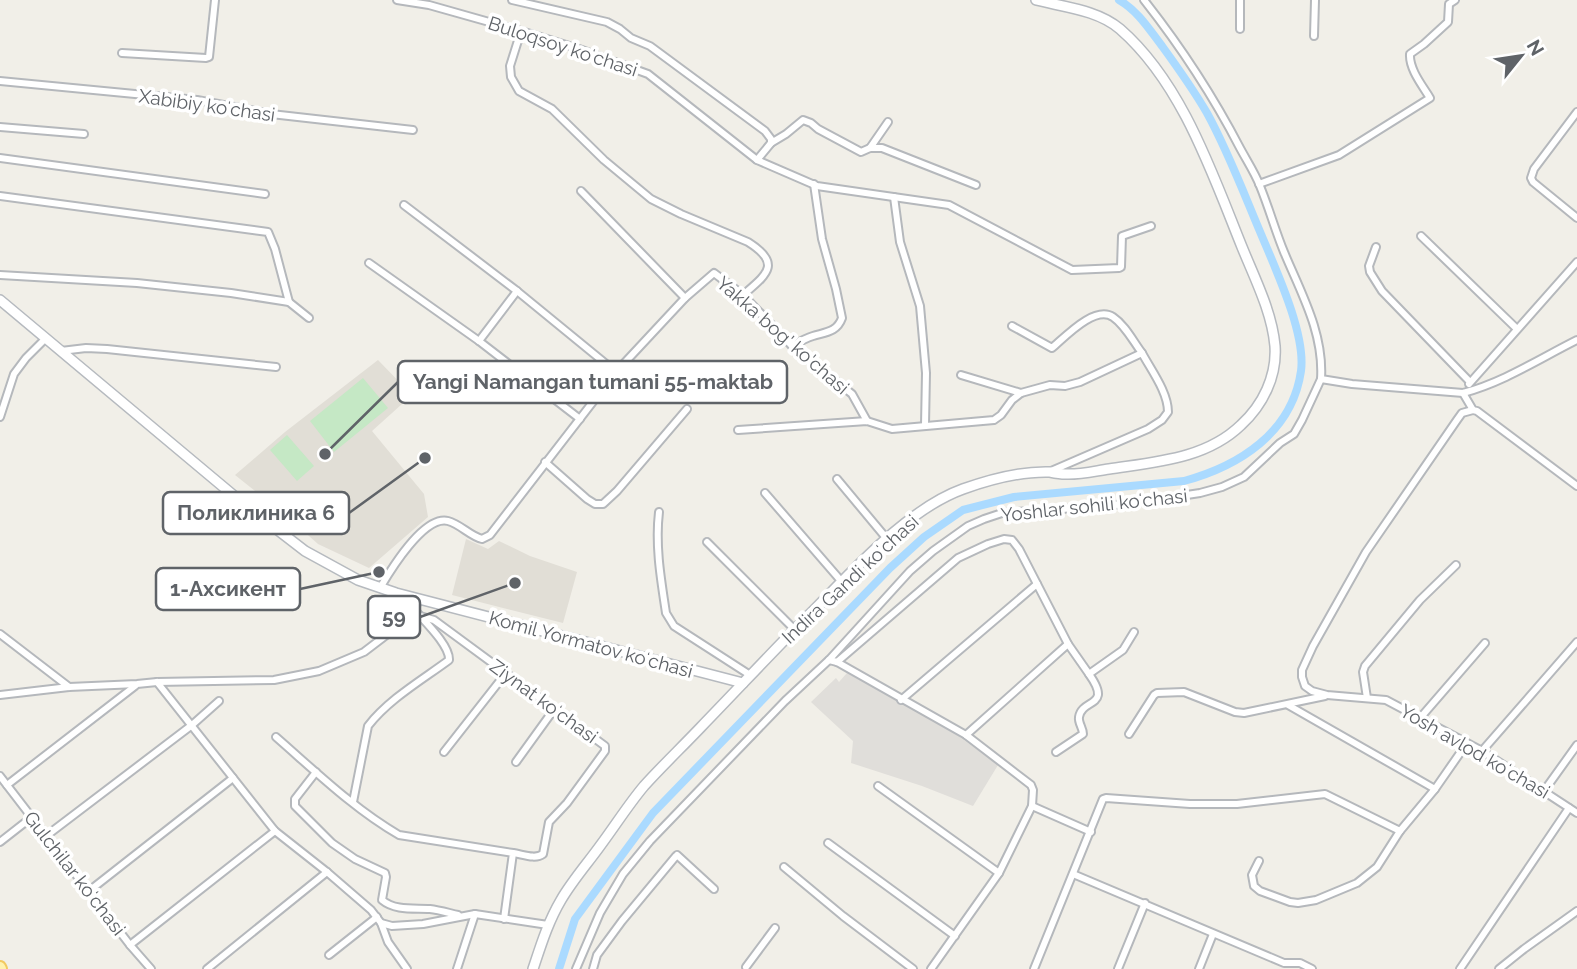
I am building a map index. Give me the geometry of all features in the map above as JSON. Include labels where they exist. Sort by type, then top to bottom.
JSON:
[{"type":"street","points":[[122,53],[209,57],[215,0]]},
{"type":"street","name":"Buloqsoy koʻchasi","points":[[397,0],[429,5],[521,31],[648,74],[757,160],[814,184],[949,205],[1072,270],[1121,267],[1122,236],[1151,226]]},
{"type":"street","points":[[512,0],[607,22],[620,29],[631,38],[650,46],[765,131],[771,143]]},
{"type":"street","name":"Indira Gandi koʻchasi","points":[[533,969],[548,925],[562,898],[643,787],[842,582],[887,539],[926,508],[946,496],[994,478],[1049,472],[1067,475],[1188,455],[1216,443],[1241,426],[1260,403],[1273,372],[1275,345],[1267,309],[1212,172],[1174,97],[1136,46],[1110,22],[1098,16],[1036,0]]},
{"type":"street","points":[[1144,0],[1175,40],[1222,114],[1259,184],[1315,326],[1322,365],[1321,379],[1464,395],[1513,375],[1577,340]]},
{"type":"street","points":[[1240,0],[1240,29]]},
{"type":"street","points":[[1314,36],[1315,0]]},
{"type":"street","points":[[1259,184],[1339,155],[1430,98],[1416,75],[1409,59],[1410,54],[1448,22],[1448,4],[1455,0]]},
{"type":"street","points":[[521,31],[510,66],[511,77],[519,91],[552,109],[604,160],[652,200],[748,242],[764,255],[768,263],[765,275],[743,295]]},
{"type":"street","name":"Xabibiy koʻchasi","points":[[0,81],[197,100],[271,114],[413,130]]},
{"type":"street","points":[[1577,112],[1534,169],[1531,178],[1577,218]]},
{"type":"street","points":[[757,160],[771,143],[803,120],[861,152],[870,148],[882,148],[976,186]]},
{"type":"street","points":[[870,148],[888,122]]},
{"type":"street","points":[[0,127],[84,134]]},
{"type":"street","points":[[0,158],[265,194]]},
{"type":"street","points":[[792,346],[835,329],[842,318],[822,239],[814,184]]},
{"type":"street","points":[[581,191],[685,299]]},
{"type":"street","points":[[0,196],[268,232],[289,302]]},
{"type":"street","points":[[894,197],[900,242],[920,306],[926,373],[925,425]]},
{"type":"street","points":[[404,205],[517,291],[616,372]]},
{"type":"street","points":[[1421,236],[1517,329]]},
{"type":"street","points":[[1376,247],[1369,266],[1382,291],[1470,382]]},
{"type":"street","points":[[1464,395],[1470,382],[1577,262]]},
{"type":"street","points":[[369,263],[479,341],[580,419]]},
{"type":"street","name":"Yakka bog' ko'chasi","points":[[380,588],[400,555],[435,523],[447,521],[482,539],[490,535],[616,372],[685,299],[714,273],[743,295],[792,346],[852,394],[867,421]]},
{"type":"street","points":[[0,275],[137,283],[231,293],[289,302],[309,318]]},
{"type":"street","points":[[479,341],[517,291]]},
{"type":"street","name":"Komil Yormatov koʻchasi","points":[[0,300],[239,500],[306,551],[358,580],[420,600],[743,683]]},
{"type":"street","points":[[1012,326],[1052,348],[1090,317],[1100,313],[1111,315],[1142,353],[1168,405],[1168,412],[1162,420],[1148,429],[1049,472]]},
{"type":"street","points":[[0,418],[14,373],[46,338]]},
{"type":"street","points":[[61,351],[107,349],[276,367]]},
{"type":"street","points":[[738,430],[867,421],[892,429],[994,420],[1021,393],[1050,385],[1065,386],[1080,382],[1142,353]]},
{"type":"street","points":[[961,375],[1021,393]]},
{"type":"street","name":"Yoshlar sohili koʻchasi","points":[[576,969],[600,913],[623,874],[643,849],[757,729],[828,660],[910,571],[933,551],[968,526],[1002,513],[1147,502],[1200,494],[1222,487],[1244,477],[1280,443],[1294,434],[1321,379]]},
{"type":"street","points":[[1464,395],[1471,408],[1577,486]]},
{"type":"street","points":[[1327,695],[1305,686],[1302,677],[1302,670],[1313,646],[1366,552],[1462,413],[1471,408]]},
{"type":"street","points":[[545,462],[587,499],[603,504],[687,409]]},
{"type":"street","points":[[837,479],[887,539]]},
{"type":"street","points":[[765,493],[842,582]]},
{"type":"street","points":[[659,512],[659,570],[669,620],[674,626],[750,675]]},
{"type":"street","name":"Yoshlar sohili koʻchasi","points":[[837,662],[958,558],[1004,539],[1012,540],[1019,550],[1068,644],[1089,674]]},
{"type":"street","points":[[707,542],[794,630]]},
{"type":"street","points":[[1367,698],[1363,672],[1365,666],[1420,600],[1456,565]]},
{"type":"street","points":[[901,700],[1037,584]]},
{"type":"street","points":[[0,695],[69,687],[157,682],[274,680],[319,671],[364,652],[402,623],[420,600]]},
{"type":"street","name":"Ziynat koʻchasi","points":[[353,802],[368,726],[394,701],[449,660],[449,654],[443,644],[413,608]]},
{"type":"street","name":"Ziynat koʻchasi","points":[[276,737],[353,802],[400,835],[540,857],[543,854],[549,821],[567,803],[606,751],[605,746],[433,620],[420,616]]},
{"type":"street","points":[[1056,752],[1083,734],[1080,715],[1098,694],[1097,685],[1089,674],[1123,650],[1134,632]]},
{"type":"street","points":[[0,634],[69,687]]},
{"type":"street","points":[[1482,751],[1577,642]]},
{"type":"street","points":[[1421,717],[1485,643]]},
{"type":"street","points":[[966,735],[1068,644]]},
{"type":"street","points":[[828,660],[837,662],[966,735],[1031,785],[1033,790],[1032,806],[999,873],[931,969]]},
{"type":"street","points":[[444,752],[506,673]]},
{"type":"street","points":[[157,682],[275,831],[327,872],[379,920],[392,926],[423,924],[475,914],[548,925]]},
{"type":"street","points":[[7,785],[137,684]]},
{"type":"street","points":[[1129,734],[1157,693],[1184,692],[1244,713],[1327,695]]},
{"type":"street","name":"Yosh avlod koʻchasi","points":[[1327,695],[1386,700],[1482,751],[1577,813]]},
{"type":"street","points":[[46,836],[192,725],[219,701]]},
{"type":"street","points":[[1289,705],[1435,789]]},
{"type":"street","points":[[516,762],[555,708]]},
{"type":"street","points":[[1259,861],[1252,875],[1254,886],[1260,891],[1290,902],[1306,903],[1349,887],[1377,867],[1400,831],[1435,789],[1467,743]]},
{"type":"street","points":[[1544,791],[1577,746]]},
{"type":"street","points":[[316,772],[295,799],[295,806],[332,843],[355,859],[384,873],[386,877],[382,900],[388,905],[401,908],[433,909],[465,917]]},
{"type":"street","name":"Gulchilar koʻchasi","points":[[0,776],[150,969]]},
{"type":"street","points":[[89,891],[233,778]]},
{"type":"street","points":[[878,786],[999,873]]},
{"type":"street","points":[[1034,969],[1103,800],[1107,798],[1190,804],[1237,804],[1323,794],[1400,831]]},
{"type":"street","points":[[1032,806],[1091,832]]},
{"type":"street","points":[[1460,969],[1569,808]]},
{"type":"street","points":[[0,842],[32,817]]},
{"type":"street","points":[[130,945],[275,831]]},
{"type":"street","points":[[828,843],[955,936]]},
{"type":"street","points":[[504,919],[513,853]]},
{"type":"street","points":[[593,969],[597,955],[622,921],[677,855],[714,890]]},
{"type":"street","points":[[784,867],[913,969]]},
{"type":"street","points":[[207,969],[327,872]]},
{"type":"street","points":[[1073,874],[1145,903],[1283,966],[1300,963],[1312,969]]},
{"type":"street","points":[[1118,969],[1145,903]]},
{"type":"street","points":[[1499,969],[1577,911]]},
{"type":"street","points":[[457,969],[475,914]]},
{"type":"street","points":[[329,955],[379,920]]},
{"type":"street","points":[[379,920],[388,942],[407,969]]},
{"type":"street","points":[[746,968],[775,928]]},
{"type":"street","points":[[1199,969],[1213,934]]},
{"type":"shaded area","points":[[378,360],[412,395],[372,431],[424,494],[428,517],[369,568],[318,544],[291,520],[303,509],[292,498],[279,510],[235,475],[285,432]]},
{"type":"shaded area","points":[[466,539],[488,549],[499,541],[530,556],[577,572],[563,623],[452,595]]},
{"type":"shaded area","points":[[847,673],[945,726],[998,765],[973,806],[851,763],[853,741],[811,702],[836,678],[839,682]]},
{"type":"green space","points":[[363,378],[388,408],[334,452],[310,421]]},
{"type":"green space","points":[[287,435],[314,466],[297,481],[270,450]]},
{"type":"waterway","points":[[559,969],[575,919],[653,813],[890,568],[924,537],[963,510],[1014,497],[1184,481],[1204,475],[1243,456],[1260,444],[1287,412],[1296,393],[1301,356],[1294,321],[1274,265],[1229,157],[1207,113],[1148,27],[1132,9],[1119,0]]},
{"type":"place","name":"Yangi Namangan tumani 55-maktab","points":[[325,454]]},
{"type":"place","name":"Поликлиника 6","points":[[425,458]]},
{"type":"place","name":"1-Ахсикент","points":[[379,572]]},
{"type":"place","name":"59","points":[[515,583]]}]
